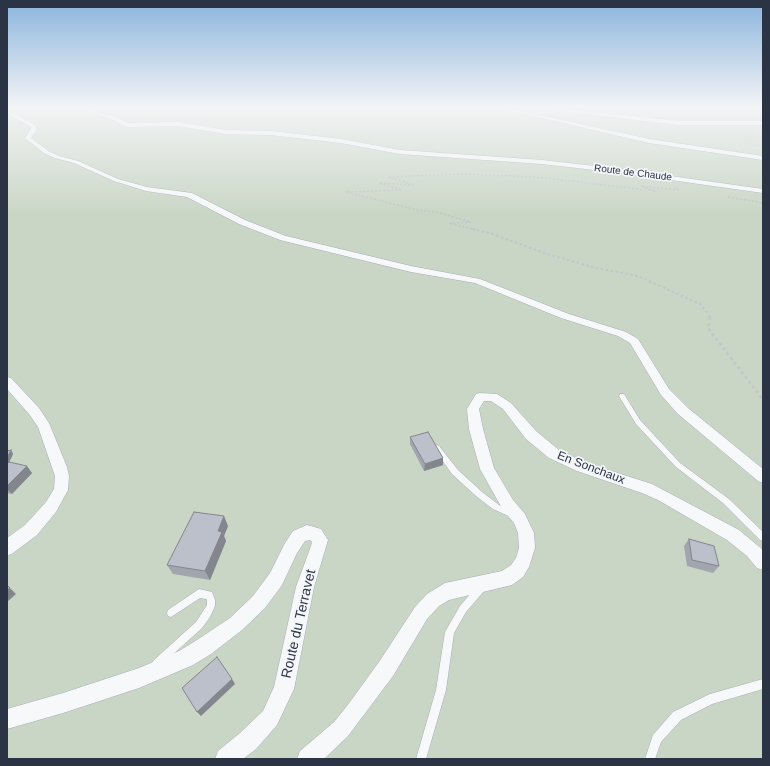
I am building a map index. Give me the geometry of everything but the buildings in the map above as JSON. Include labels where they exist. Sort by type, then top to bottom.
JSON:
[{"type":"street","points":[[34,143],[46,152],[57,157],[76,162],[116,180],[146,189],[189,195],[242,222],[283,238],[412,269],[477,281],[565,316],[622,334],[634,341],[665,392],[683,411],[763,477]]},
{"type":"street","name":"Route de Chaude","points":[[350,143],[400,152],[542,162],[629,172],[763,191]]},
{"type":"street","points":[[662,143],[763,158]]},
{"type":"street","points":[[7,381],[34,411],[44,426],[62,476],[61,490],[51,507],[31,530],[7,548]]},
{"type":"street","name":"En Sonchaux","points":[[519,520],[487,470],[476,429],[473,409],[480,397],[493,397],[508,406],[531,435],[554,454],[582,467],[647,488],[663,496],[733,535],[758,557]]},
{"type":"street","points":[[308,759],[341,729],[354,713],[386,669],[421,613],[433,600],[445,592],[506,579],[517,571],[523,561],[527,548],[526,533],[519,520]]},
{"type":"street","name":"Route du Terravet","points":[[7,719],[63,703],[139,678],[192,655],[220,636],[248,613],[268,591],[276,579],[296,540],[307,532],[315,534],[320,540],[319,546],[305,587],[284,689],[270,718],[248,741],[226,759]]},
{"type":"lane","points":[[622,396],[638,422],[678,465],[726,501],[763,537]]},
{"type":"lane","points":[[437,448],[455,472],[479,494],[496,508],[519,520]]},
{"type":"lane","points":[[422,759],[441,690],[450,632],[463,609],[486,583]]},
{"type":"lane","points":[[139,678],[199,625],[211,606],[211,600],[209,595],[199,593],[171,613]]},
{"type":"lane","points":[[650,759],[657,739],[677,716],[710,699],[763,684]]},
{"type":"path","points":[[664,186],[679,190],[641,186],[656,191],[535,177],[464,174],[389,177],[414,185],[379,183],[402,190],[346,192],[417,210],[436,212],[471,222],[449,223],[490,233],[544,253],[588,266],[638,276],[700,304],[711,318],[708,328],[763,400]]},
{"type":"green space","points":[[7,143],[344,143],[397,154],[405,153],[494,159],[597,170],[763,192],[763,759],[7,759]]},
{"type":"green space","points":[[347,143],[661,143],[763,160],[763,190],[610,169],[404,151]]},
{"type":"green space","points":[[667,143],[763,143],[763,158]]}]
